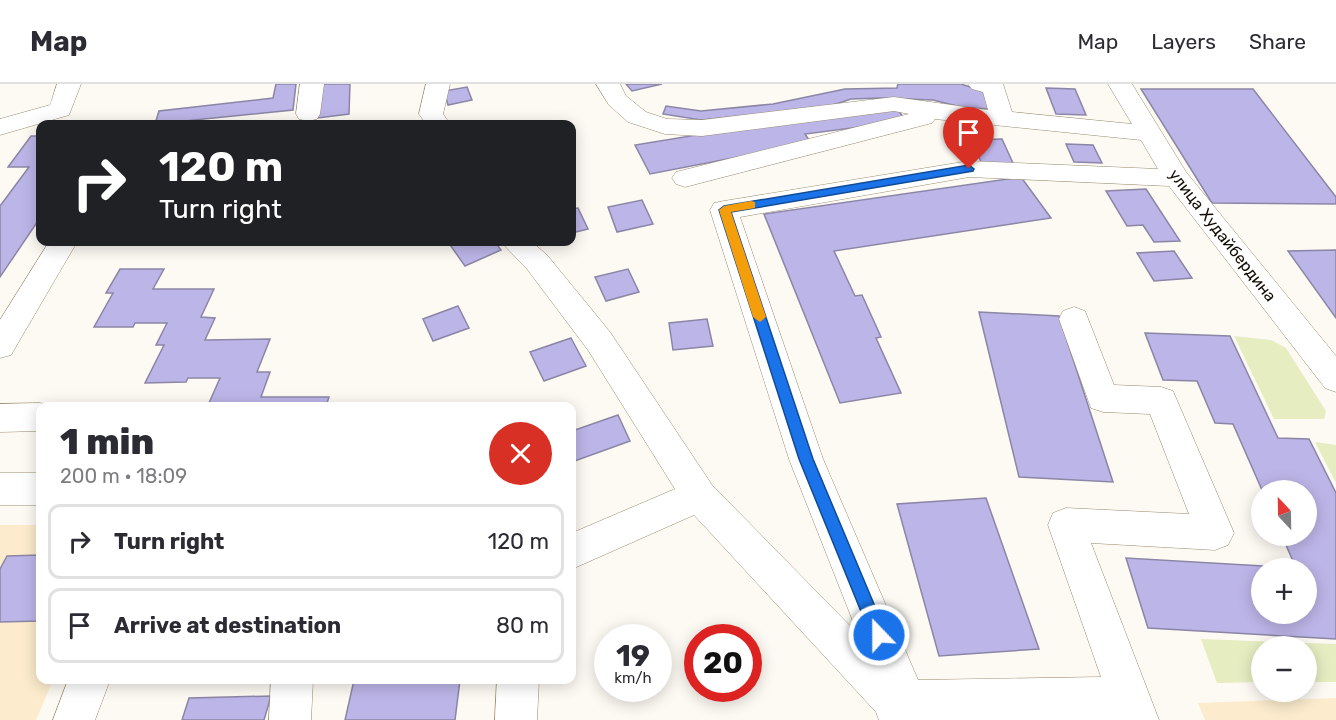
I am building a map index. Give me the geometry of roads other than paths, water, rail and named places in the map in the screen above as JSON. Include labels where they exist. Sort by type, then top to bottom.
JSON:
[{"type":"street","points":[[0,127],[61,110],[69,84]]},
{"type":"street","points":[[308,114],[312,84]]},
{"type":"street","points":[[435,120],[431,114],[438,84]]},
{"type":"street","points":[[608,84],[617,100],[637,117],[665,126],[702,128],[894,104],[942,113],[1150,133]]},
{"type":"street","points":[[980,84],[994,88],[1002,119]]},
{"type":"street","name":"улица Худайбердина","points":[[1120,84],[1177,178],[1336,379]]},
{"type":"street","points":[[685,178],[942,113]]},
{"type":"street","points":[[0,132],[36,131]]},
{"type":"street","points":[[900,708],[806,459],[724,210],[969,169],[1177,178]]},
{"type":"street","points":[[0,346],[61,246]]},
{"type":"street","points":[[519,246],[537,262],[598,341],[699,496],[900,708],[1134,709],[1066,525],[1215,533],[1161,401],[1103,398],[1074,319]]},
{"type":"street","points":[[0,418],[36,417]]},
{"type":"street","points":[[0,489],[36,489]]},
{"type":"street","points":[[576,549],[699,496]]},
{"type":"street","points":[[74,720],[88,684]]},
{"type":"street","points":[[290,720],[292,684]]},
{"type":"street","points":[[516,720],[518,684]]}]
